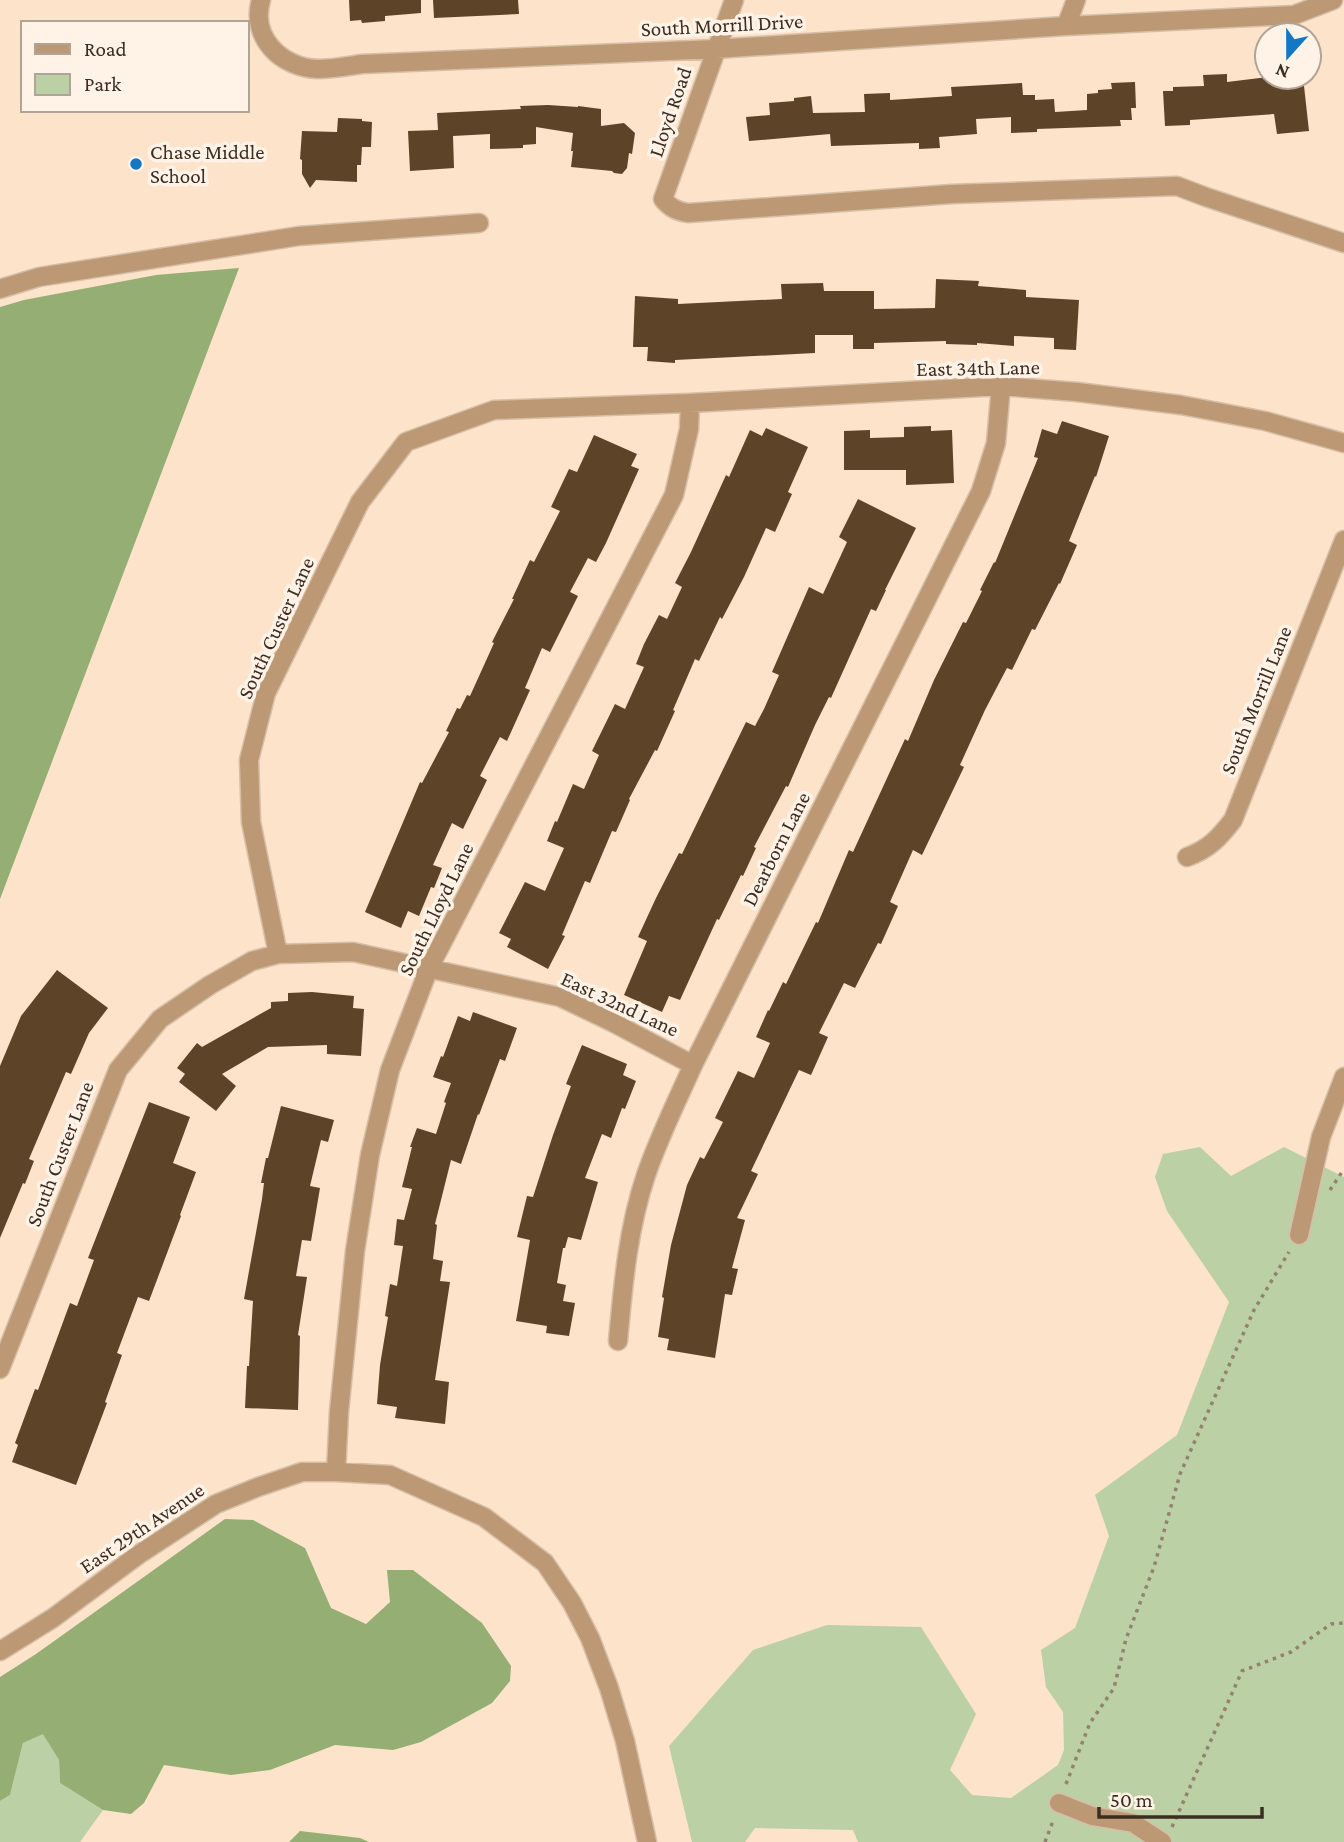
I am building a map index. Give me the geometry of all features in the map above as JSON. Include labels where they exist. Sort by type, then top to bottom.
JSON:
[{"type":"street","name":"South Morrill Drive","points":[[261,0],[258,8],[261,34],[278,55],[298,66],[319,69],[362,64],[716,49],[1066,26],[1294,15],[1333,0]]},
{"type":"street","name":"Lloyd Road","points":[[734,0],[663,200],[677,211],[688,213],[952,194],[1177,186],[1344,243]]},
{"type":"street","points":[[1066,26],[1076,0]]},
{"type":"street","points":[[0,289],[39,277],[299,236],[479,223]]},
{"type":"street","name":"East 34th Lane","points":[[608,405],[1001,386],[1181,405],[1265,421],[1344,443]]},
{"type":"street","name":"Dearborn Lane","points":[[618,1341],[624,1275],[646,1177],[693,1065],[981,491],[996,443],[1001,386]]},
{"type":"street","name":"South Lloyd Lane","points":[[336,1472],[339,1412],[355,1251],[370,1155],[390,1070],[429,968],[674,495],[690,429],[690,403]]},
{"type":"street","name":"South Custer Lane","points":[[0,1369],[118,1070],[160,1019],[252,961],[278,954],[251,822],[249,760],[266,693],[360,502],[406,442],[494,410],[608,405]]},
{"type":"street","name":"South Morrill Lane","points":[[1187,857],[1202,851],[1220,837],[1233,820],[1344,540]]},
{"type":"street","name":"East 32nd Lane","points":[[278,954],[353,952],[561,997],[693,1065]]},
{"type":"street","points":[[1299,1235],[1321,1137],[1344,1077]]},
{"type":"street","name":"East 29th Avenue","points":[[0,1651],[53,1618],[138,1555],[216,1504],[302,1472],[390,1475],[484,1517],[545,1563],[572,1603],[590,1639],[609,1688],[625,1741],[647,1842]]},
{"type":"street","points":[[1059,1803],[1092,1816],[1133,1824],[1166,1836]]},
{"type":"path","points":[[1045,1842],[1090,1723],[1114,1688],[1126,1639],[1154,1566],[1180,1474],[1255,1310],[1299,1235]]},
{"type":"path","points":[[1166,1836],[1242,1671],[1291,1652],[1331,1625],[1344,1623]]},
{"type":"green space","points":[[239,268],[0,899],[0,307],[156,275]]},
{"type":"green space","points":[[1200,1147],[1231,1176],[1284,1147],[1344,1177],[1344,1842],[858,1842],[853,1830],[755,1828],[745,1842],[692,1842],[669,1746],[753,1650],[827,1625],[921,1627],[976,1714],[950,1770],[972,1795],[1011,1798],[1058,1765],[1064,1750],[1063,1712],[1046,1687],[1041,1650],[1075,1628],[1109,1536],[1095,1495],[1177,1435],[1229,1302],[1167,1211],[1155,1177],[1163,1154]]},
{"type":"green space","points":[[225,1519],[253,1520],[305,1548],[331,1608],[366,1624],[390,1602],[387,1570],[413,1570],[482,1623],[511,1666],[510,1681],[492,1703],[421,1742],[393,1750],[335,1745],[270,1770],[231,1775],[164,1765],[144,1803],[131,1814],[103,1810],[60,1783],[59,1760],[43,1734],[23,1743],[10,1795],[0,1801],[0,1677]]},
{"type":"green space","points":[[44,1733],[59,1760],[60,1783],[103,1810],[80,1842],[0,1842],[0,1801],[10,1795],[23,1743]]},
{"type":"green space","points":[[300,1831],[360,1838],[369,1842],[289,1842]]},
{"type":"building","points":[[349,0],[421,0],[421,13],[385,16],[385,21],[350,21]]},
{"type":"building","points":[[433,0],[518,0],[519,14],[434,18]]},
{"type":"building","points":[[1227,74],[1227,82],[1253,79],[1253,91],[1305,91],[1309,131],[1277,134],[1274,114],[1190,120],[1190,125],[1165,126],[1163,91],[1173,91],[1173,87],[1204,86],[1203,75]]},
{"type":"building","points":[[1135,82],[1136,108],[1131,108],[1132,120],[1120,120],[1121,126],[1037,129],[1037,132],[1011,133],[1011,117],[976,119],[977,134],[939,137],[940,148],[919,149],[919,143],[831,146],[830,134],[749,141],[746,117],[770,115],[769,103],[794,101],[794,98],[811,96],[813,113],[865,112],[864,94],[890,93],[890,100],[952,96],[951,87],[1022,83],[1023,95],[1035,95],[1035,100],[1054,99],[1055,112],[1087,110],[1087,94],[1112,89],[1111,83]]},
{"type":"building","points":[[548,105],[601,109],[601,126],[624,123],[635,133],[632,154],[629,153],[627,168],[622,174],[571,167],[573,133],[536,127],[536,144],[523,145],[523,148],[490,149],[490,134],[453,136],[454,168],[410,171],[408,131],[438,130],[437,113]]},
{"type":"building","points":[[338,118],[372,122],[371,147],[362,147],[361,165],[357,165],[357,182],[316,180],[310,188],[302,174],[302,131],[337,132]]},
{"type":"building","points":[[936,279],[979,281],[978,286],[1026,290],[1026,297],[1079,300],[1076,350],[1054,349],[1054,338],[1014,336],[1014,346],[946,344],[946,341],[874,343],[874,349],[853,349],[853,335],[815,335],[815,353],[675,360],[675,363],[647,361],[648,347],[633,347],[635,296],[678,299],[678,304],[782,299],[781,284],[823,283],[824,291],[874,291],[874,309],[935,308]]},
{"type":"building","points":[[1062,421],[1109,436],[1096,477],[1069,541],[1077,545],[1035,630],[1032,629],[1012,670],[1007,668],[985,710],[960,765],[964,767],[922,855],[913,850],[890,902],[898,906],[881,944],[878,943],[855,988],[844,983],[819,1033],[828,1037],[811,1075],[799,1070],[751,1171],[758,1174],[737,1218],[745,1220],[732,1268],[738,1269],[732,1295],[725,1294],[715,1358],[667,1350],[669,1339],[658,1337],[671,1245],[687,1185],[700,1157],[704,1159],[723,1122],[715,1118],[738,1071],[754,1078],[770,1043],[756,1037],[768,1010],[783,982],[786,984],[816,922],[818,923],[849,850],[853,852],[905,739],[908,741],[934,680],[982,591],[980,590],[995,563],[1038,458],[1034,457],[1042,429],[1057,434]]},
{"type":"building","points":[[931,426],[931,431],[952,430],[954,483],[906,485],[906,470],[844,470],[844,431],[870,430],[870,438],[904,437],[904,427]]},
{"type":"building","points":[[766,428],[808,447],[788,492],[792,494],[775,532],[766,528],[722,619],[720,617],[699,661],[695,659],[657,751],[655,750],[629,799],[616,832],[612,831],[590,883],[585,881],[562,935],[565,936],[548,969],[507,947],[511,939],[499,933],[525,882],[545,891],[564,848],[547,841],[555,821],[557,822],[573,784],[584,789],[599,755],[592,751],[615,704],[625,709],[644,667],[636,664],[644,644],[659,615],[667,619],[682,587],[675,583],[750,430],[762,436]]},
{"type":"building","points":[[594,435],[637,454],[631,466],[639,469],[596,562],[588,558],[570,592],[578,596],[550,652],[542,648],[525,688],[530,690],[507,741],[500,737],[480,776],[487,780],[463,829],[452,823],[433,865],[442,868],[434,888],[431,887],[419,916],[408,911],[401,928],[365,912],[420,782],[422,783],[449,732],[446,731],[457,708],[460,709],[467,695],[470,696],[530,560],[534,562],[560,511],[551,507],[569,469],[577,472]]},
{"type":"building","points":[[858,499],[916,528],[876,611],[871,609],[788,787],[786,786],[754,847],[756,848],[743,876],[741,875],[719,920],[717,919],[680,1000],[669,996],[662,1012],[624,995],[647,941],[638,937],[746,722],[755,726],[764,709],[779,675],[772,672],[809,587],[823,594],[847,542],[839,537]]},
{"type":"building","points":[[57,970],[108,1008],[89,1033],[71,1074],[66,1072],[29,1159],[34,1161],[25,1184],[23,1183],[0,1238],[0,1066],[21,1016]]},
{"type":"building","points":[[288,993],[354,996],[353,1008],[364,1009],[361,1056],[327,1054],[327,1045],[268,1047],[222,1074],[236,1086],[216,1111],[179,1082],[185,1074],[177,1068],[197,1043],[202,1047],[271,1008],[271,1002],[288,1001]]},
{"type":"building","points":[[473,1012],[517,1028],[505,1061],[500,1059],[461,1164],[451,1160],[435,1224],[433,1259],[443,1261],[440,1281],[450,1282],[435,1380],[449,1382],[445,1424],[395,1418],[397,1407],[377,1404],[390,1284],[397,1286],[403,1246],[394,1245],[397,1219],[404,1220],[412,1189],[402,1187],[410,1147],[417,1128],[436,1134],[446,1103],[444,1102],[451,1083],[433,1077],[441,1056],[443,1057],[458,1016],[470,1021]]},
{"type":"building","points":[[582,1045],[627,1064],[623,1075],[636,1081],[611,1138],[602,1134],[585,1178],[598,1182],[581,1240],[568,1237],[563,1248],[557,1283],[566,1285],[563,1301],[575,1303],[569,1336],[546,1333],[547,1326],[516,1321],[530,1240],[517,1237],[527,1196],[533,1197],[571,1086],[566,1084]]},
{"type":"building","points":[[149,1102],[190,1117],[173,1163],[196,1172],[149,1301],[138,1297],[117,1353],[122,1355],[105,1402],[107,1403],[76,1485],[12,1462],[18,1445],[15,1443],[70,1303],[77,1306],[94,1260],[88,1258]]},
{"type":"building","points":[[281,1106],[334,1120],[328,1142],[321,1140],[310,1186],[320,1188],[311,1241],[302,1240],[296,1276],[307,1277],[298,1335],[298,1410],[245,1408],[253,1301],[244,1299],[262,1199],[264,1183],[261,1183]]},
{"type":"place","name":"Chase Middle School","points":[[136,164]]}]
